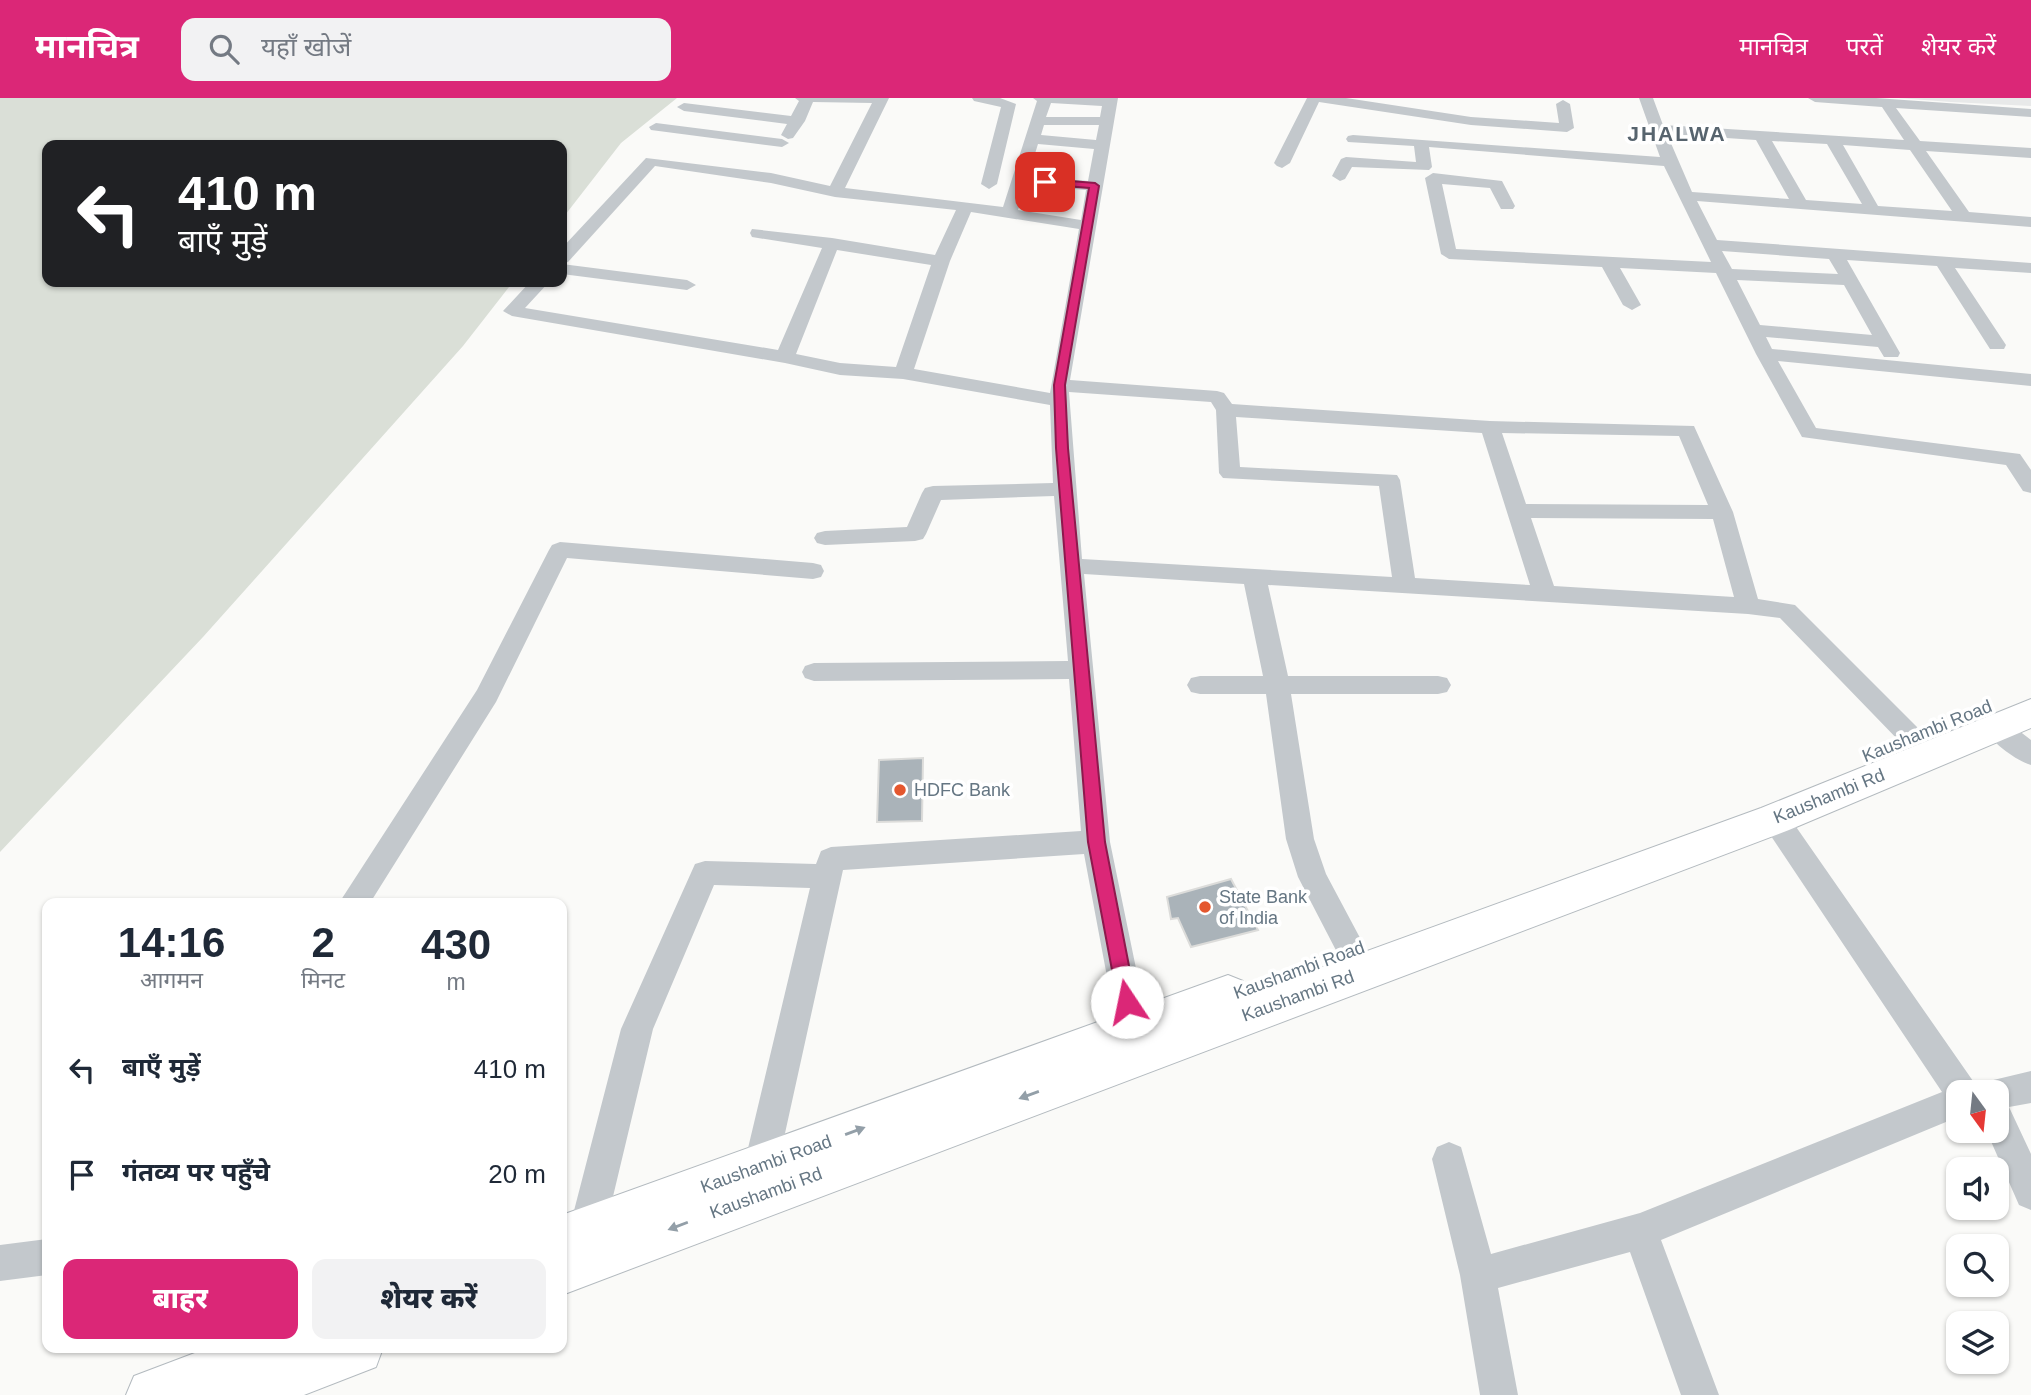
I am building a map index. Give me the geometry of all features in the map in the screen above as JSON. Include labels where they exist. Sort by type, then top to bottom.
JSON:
[{"type":"main road","name":"Kaushambi Road","points":[[574,1235],[761,1165],[1135,1042],[1352,951],[1730,812],[2031,687]]},
{"type":"main road","name":"Kaushambi Rd","points":[[567,1268],[1135,1042],[1775,818],[2013,720]]},
{"type":"main road","points":[[153,1395],[334,1353]]},
{"type":"street","points":[[802,98],[882,99],[835,192]]},
{"type":"street","points":[[776,161],[808,98]]},
{"type":"street","points":[[979,98],[1034,104],[1109,107]]},
{"type":"street","points":[[1282,163],[1316,98],[1358,122],[1421,142],[1670,162]]},
{"type":"street","points":[[1646,98],[1670,162],[1689,196],[1723,271],[1809,433],[2013,459],[2031,486]]},
{"type":"street","points":[[1815,98],[2031,113]]},
{"type":"street","points":[[1886,103],[1964,217]]},
{"type":"street","points":[[1034,104],[1109,107]]},
{"type":"street","points":[[1009,213],[1034,139],[1034,104]]},
{"type":"street","points":[[989,184],[1034,104]]},
{"type":"street","points":[[1358,122],[1471,121],[1567,128],[1563,104]]},
{"type":"street","points":[[684,107],[798,121]]},
{"type":"street","points":[[1109,107],[1060,393],[1064,489],[1096,842],[1135,1042]]},
{"type":"street","points":[[708,133],[730,112]]},
{"type":"street","points":[[1358,122],[1343,169],[1423,167],[1421,142]]},
{"type":"street","points":[[656,127],[708,133],[776,161],[835,192],[966,206],[1088,226]]},
{"type":"street","points":[[1659,128],[2029,155]]},
{"type":"street","points":[[1761,135],[1800,204]]},
{"type":"street","points":[[1034,139],[1103,145]]},
{"type":"street","points":[[1832,139],[1873,210]]},
{"type":"street","points":[[567,252],[650,161],[776,161]]},
{"type":"street","points":[[1507,206],[1496,184],[1433,178],[1449,254],[1849,279]]},
{"type":"street","points":[[1020,180],[1095,186]]},
{"type":"street","points":[[1689,196],[2031,222]]},
{"type":"street","points":[[903,373],[941,261],[966,206]]},
{"type":"street","points":[[758,233],[941,261]]},
{"type":"street","points":[[785,357],[832,243]]},
{"type":"street","points":[[1712,245],[2031,268]]},
{"type":"street","points":[[1835,254],[1899,366]]},
{"type":"street","points":[[1942,261],[1997,345]]},
{"type":"street","points":[[1609,264],[1632,305]]},
{"type":"street","points":[[567,270],[687,285]]},
{"type":"street","points":[[535,287],[512,311],[785,357],[840,369],[903,373],[1060,393],[1217,397],[1226,410],[1230,473],[1389,480],[1405,586]]},
{"type":"street","points":[[1753,330],[1885,342]]},
{"type":"street","points":[[1765,354],[2031,380]]},
{"type":"street","points":[[1226,410],[1490,427],[1687,430],[1722,512],[1748,606]]},
{"type":"street","points":[[1490,427],[1545,595]]},
{"type":"street","points":[[825,537],[915,534],[933,493],[1064,489]]},
{"type":"street","points":[[1517,511],[1722,512]]},
{"type":"street","points":[[357,898],[486,695],[560,550],[813,571]]},
{"type":"street","points":[[1072,566],[1748,606],[1787,611],[1912,738]]},
{"type":"street","points":[[1254,575],[1277,685],[1300,839],[1312,877],[1352,951]]},
{"type":"street","points":[[814,672],[1081,670]]},
{"type":"street","points":[[1200,685],[1438,685]]},
{"type":"street","points":[[2013,720],[2031,755]]},
{"type":"street","points":[[1775,818],[1953,1080]]},
{"type":"street","points":[[761,1165],[831,859],[1096,842]]},
{"type":"street","points":[[574,1235],[636,1029],[705,873],[826,876]]},
{"type":"street","points":[[2009,1091],[2031,1087]]},
{"type":"street","points":[[1478,1275],[1640,1231],[1946,1106]]},
{"type":"street","points":[[2008,1143],[2031,1193]]},
{"type":"street","points":[[1448,1159],[1478,1275],[1499,1395]]},
{"type":"street","points":[[1640,1231],[1700,1395]]},
{"type":"street","points":[[0,1263],[42,1259]]},
{"type":"shaded area","points":[[0,98],[677,98],[621,143],[567,213],[567,140],[42,140],[42,287],[509,287],[463,346],[203,637],[0,852]]},
{"type":"shaded area","points":[[1898,98],[2031,98],[2031,106],[1951,102]]},
{"type":"building","name":"HDFC Bank","points":[[923,758],[922,821],[877,822],[879,760]]},
{"type":"building","name":"State Bank of India","points":[[1231,879],[1258,930],[1191,947],[1178,918],[1171,919],[1167,897]]},
{"type":"place","name":"HDFC Bank","points":[[900,790]]},
{"type":"place","name":"State Bank of India","points":[[1205,907]]},
{"type":"district","name":"JHALWA","points":[[1677,134]]},
{"type":"route","points":[[1045,182],[1095,186],[1059,385],[1064,489],[1096,842],[1127,1002]]}]
